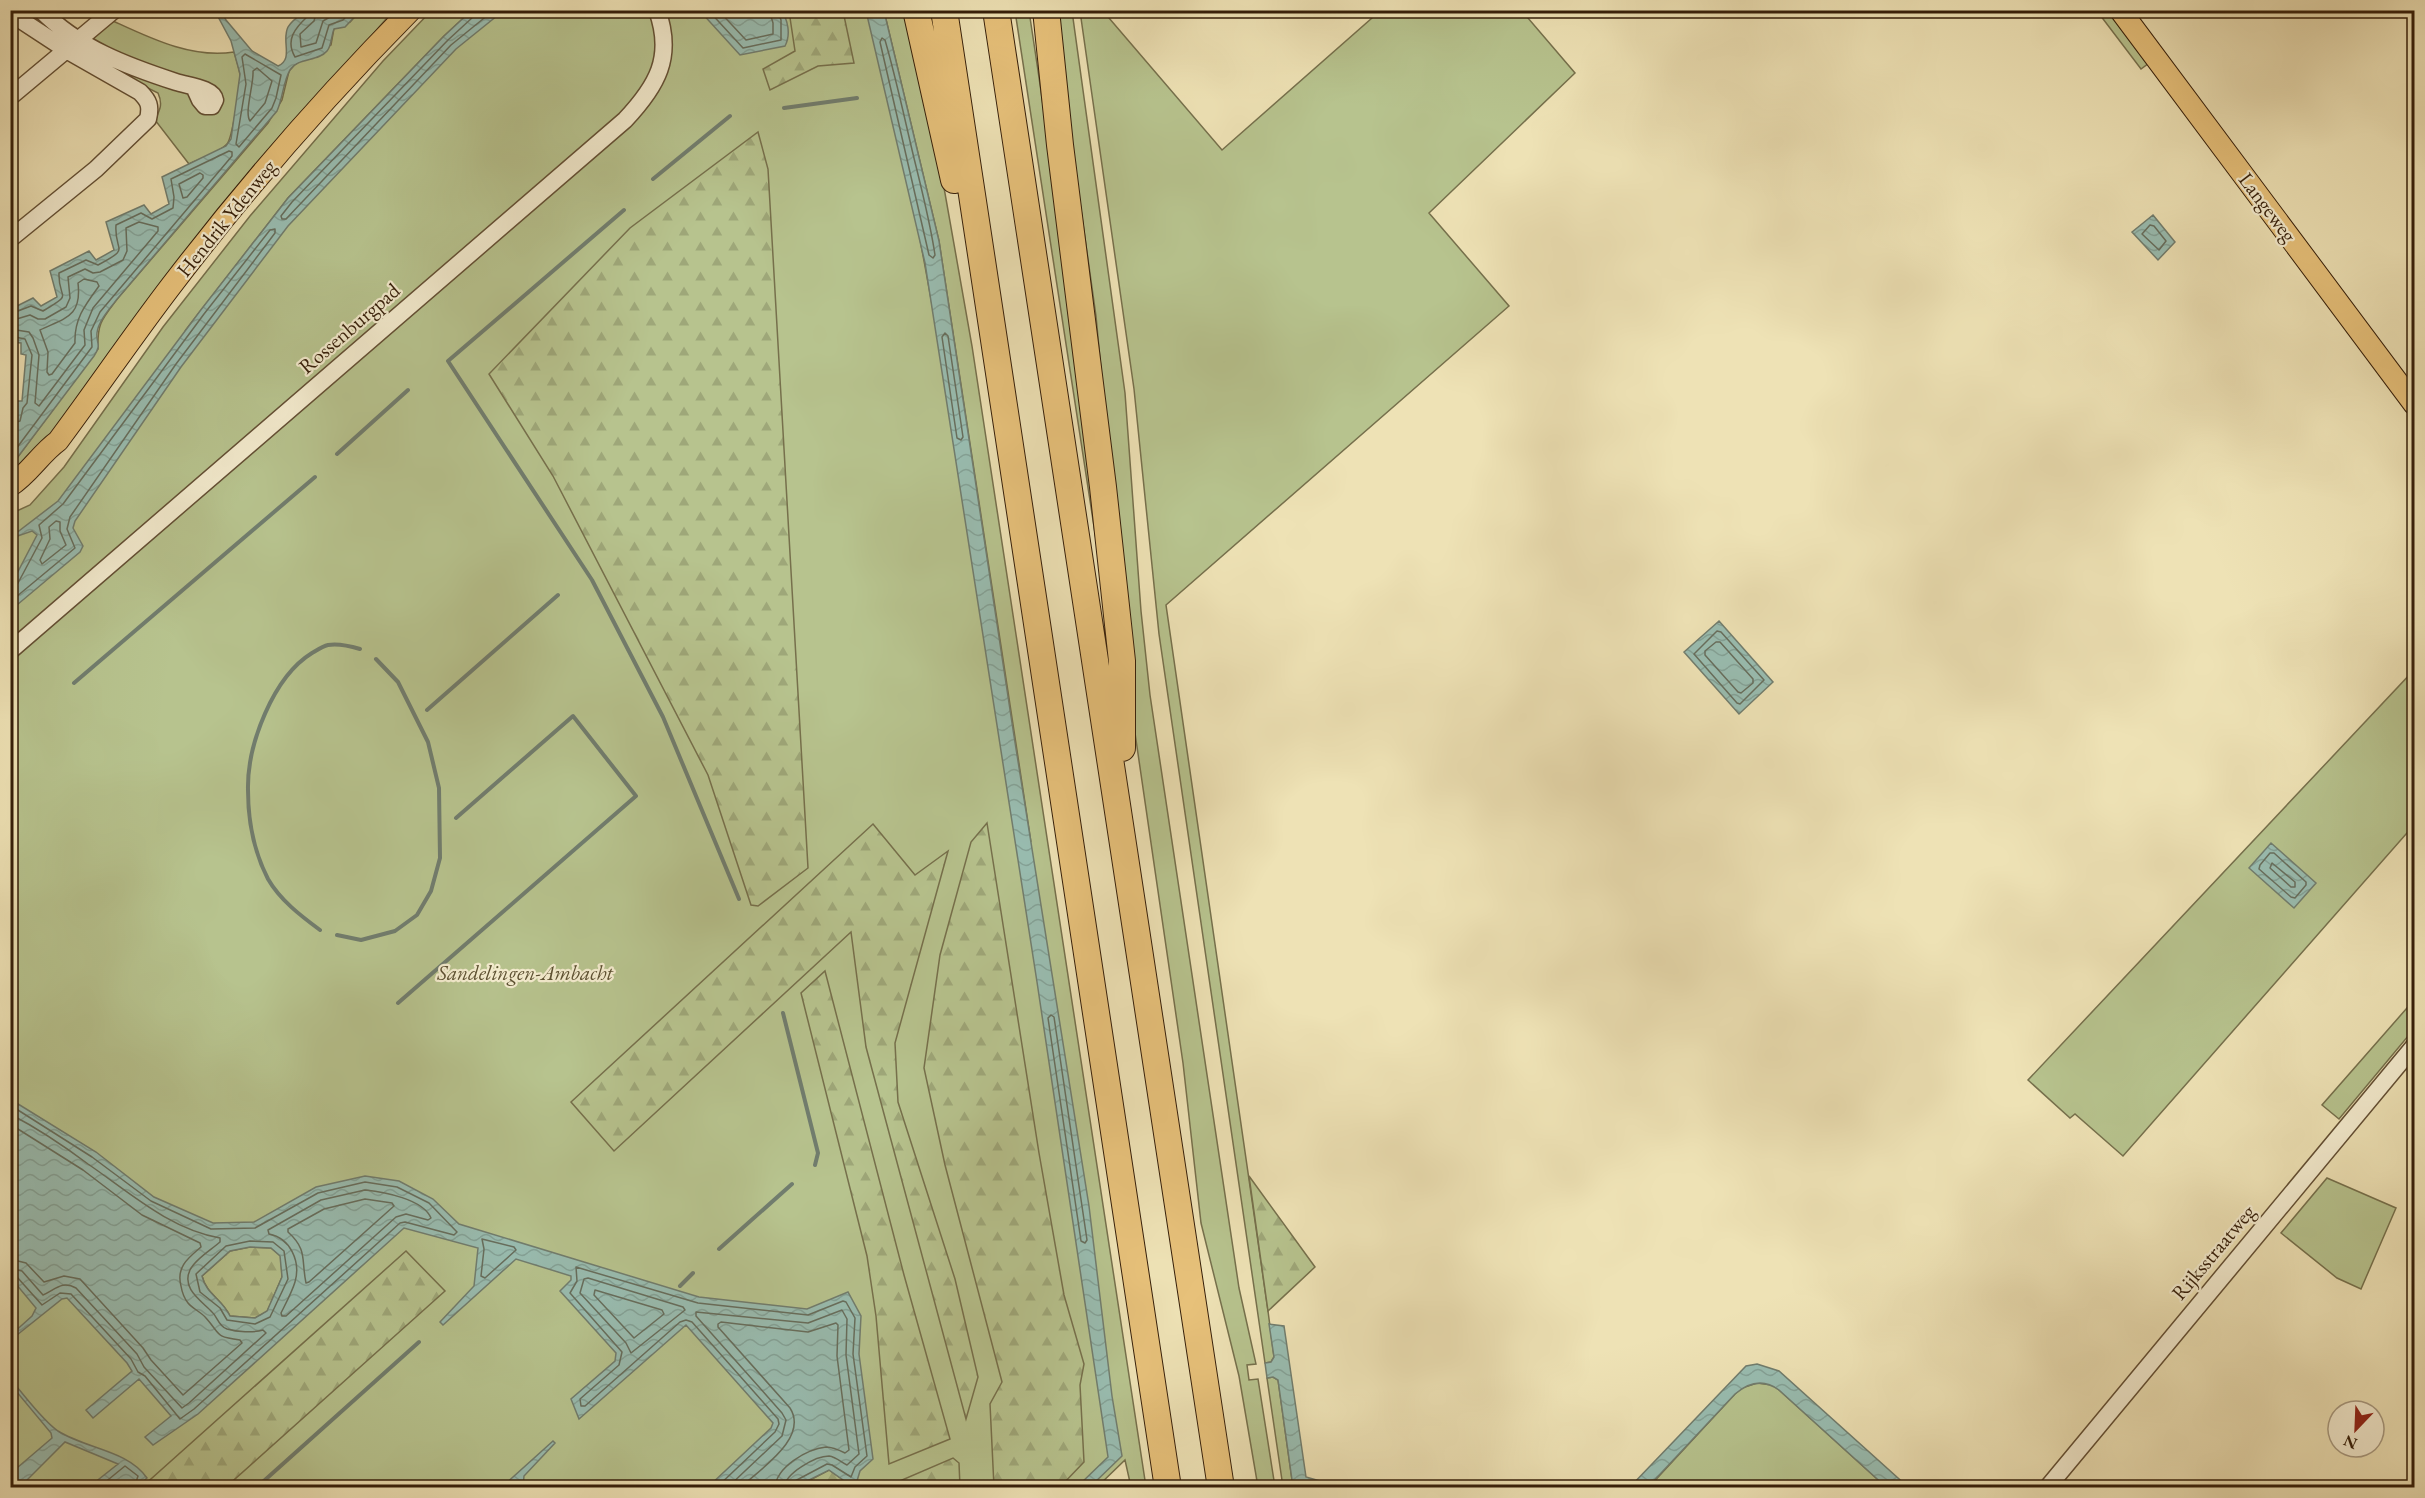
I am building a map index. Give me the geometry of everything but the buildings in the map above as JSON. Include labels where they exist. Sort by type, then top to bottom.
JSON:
[{"type":"highway","points":[[916,10],[953,173],[972,278],[992,322]]},
{"type":"highway","points":[[944,10],[1168,1488]]},
{"type":"highway","points":[[996,10],[1221,1488]]},
{"type":"highway","points":[[1036,10],[1060,145]]},
{"type":"highway","points":[[1046,10],[1122,661],[1122,832]]},
{"type":"main road","name":"Hendrik Ydenweg","points":[[10,486],[28,472],[58,441],[171,286],[258,177],[333,91],[411,10]]},
{"type":"main road","name":"Langeweg","points":[[2120,10],[2415,404]]},
{"type":"main road","name":"Hendrik Ydenweg","points":[[10,495],[35,477],[55,452],[58,441]]},
{"type":"street","points":[[41,10],[72,46],[195,89]]},
{"type":"street","points":[[10,97],[114,10]]},
{"type":"street","name":"Rossenburgpad","points":[[10,651],[625,120],[646,98],[659,75],[664,54],[661,21],[657,10]]},
{"type":"street","points":[[10,13],[72,46],[140,92],[148,101],[150,111],[148,119],[96,169],[10,239]]},
{"type":"street","name":"Rijksstraatweg","points":[[2047,1488],[2415,1046]]},
{"type":"green space","points":[[360,11],[393,11],[229,200],[53,437],[11,481],[11,466],[98,349],[98,333],[108,311],[268,123],[282,100],[289,71],[295,64],[331,45],[334,28],[350,22]]},
{"type":"green space","name":"Sandelingen-Ambacht","points":[[431,11],[471,11],[444,36],[288,198],[185,331],[480,11],[878,11],[1031,842],[939,241],[884,11],[904,11],[943,182],[972,346],[1146,1487],[1131,1487],[1125,1460],[1096,1488],[11,1487],[10,514],[30,505],[64,467],[163,327],[250,216],[383,61]]},
{"type":"green space","points":[[789,11],[843,11],[854,63],[818,66],[770,90],[763,69],[795,51]]},
{"type":"green space","points":[[1015,11],[1029,11],[1081,390],[1108,618]]},
{"type":"green space","points":[[1058,11],[1072,11],[1125,393],[1141,611],[1150,695],[1239,1288],[1256,1364],[1247,1365],[1249,1380],[1258,1379],[1275,1487],[1258,1487],[1239,1376],[1201,1223],[1183,1063],[1135,733],[1096,316],[1063,82]]},
{"type":"green space","points":[[1080,11],[1103,11],[1222,150],[1380,11],[1522,11],[1575,73],[1429,213],[1509,306],[1166,605],[1268,1311],[1274,1357],[1271,1362],[1265,1363],[1159,634],[1134,389]]},
{"type":"green space","points":[[2097,11],[2109,11],[2149,63],[2141,69]]},
{"type":"green space","points":[[113,21],[156,40],[187,50],[234,52],[240,75],[239,88],[229,140],[224,147],[189,164],[155,120],[160,107],[158,93],[78,53],[193,95],[191,100],[199,110],[199,84],[87,41]]},
{"type":"green space","points":[[758,132],[768,169],[808,868],[758,906],[751,905],[708,775],[553,476],[489,374],[630,228]]},
{"type":"green space","points":[[2414,670],[2414,825],[2123,1156],[2075,1114],[2070,1118],[2028,1080]]},
{"type":"green space","points":[[987,823],[1039,1153],[1064,1295],[1084,1364],[1080,1385],[1084,1462],[1060,1487],[994,1487],[990,1404],[1002,1382],[945,1165],[924,1068],[940,955],[971,842]]},
{"type":"green space","points":[[873,824],[915,875],[948,851],[895,1043],[898,1102],[955,1279],[978,1377],[966,1419],[866,1047],[851,932],[614,1151],[571,1102]]},
{"type":"green space","points":[[825,971],[904,1275],[950,1439],[889,1464],[876,1316],[867,1256],[801,993]]},
{"type":"green space","points":[[2414,1000],[2414,1029],[2339,1119],[2322,1105]]},
{"type":"green space","points":[[1249,1176],[1315,1267],[1268,1311]]},
{"type":"green space","points":[[2327,1178],[2396,1208],[2361,1289],[2337,1278],[2281,1233]]},
{"type":"green space","points":[[250,1247],[271,1248],[281,1256],[282,1277],[267,1312],[255,1318],[230,1316],[207,1287],[202,1276],[230,1251]]},
{"type":"green space","points":[[406,1251],[445,1291],[226,1487],[142,1487]]},
{"type":"green space","points":[[1273,1377],[1278,1380],[1293,1487],[1283,1487],[1267,1378]]},
{"type":"green space","points":[[1757,1383],[1772,1385],[1779,1390],[1886,1487],[1778,1488],[1755,1482],[1743,1482],[1731,1487],[1648,1488],[1735,1394],[1742,1388]]},
{"type":"green space","points":[[953,1458],[959,1463],[960,1487],[895,1487],[895,1483]]},
{"type":"green space","points":[[829,1470],[843,1480],[844,1487],[795,1488]]},
{"type":"water","points":[[215,11],[221,11],[252,51],[278,66],[285,59],[288,27],[306,11],[360,11],[345,27],[334,29],[327,51],[319,57],[298,63],[290,70],[277,111],[102,319],[98,328],[98,346],[94,356],[11,466],[11,418],[16,418],[17,401],[22,401],[26,355],[21,354],[21,343],[11,342],[11,309],[33,298],[41,306],[57,297],[50,271],[89,251],[96,260],[114,250],[106,222],[144,205],[151,214],[169,204],[162,177],[226,146],[231,139],[240,74],[231,41]]},
{"type":"water","points":[[471,11],[503,11],[456,49],[288,226],[181,367],[75,521],[73,528],[83,546],[80,552],[11,610],[11,585],[37,535],[32,531],[12,538],[15,534],[58,501],[288,198],[444,36]]},
{"type":"water","points":[[700,11],[781,11],[788,27],[787,42],[785,46],[740,55]]},
{"type":"water","points":[[866,11],[884,11],[939,241],[1014,736],[1089,1206],[1112,1396],[1122,1456],[1090,1487],[1077,1487],[1108,1457],[1037,982],[925,263]]},
{"type":"water","points":[[2153,215],[2175,242],[2158,260],[2132,232]]},
{"type":"water","points":[[1719,621],[1773,682],[1739,714],[1684,652]]},
{"type":"water","points":[[2271,843],[2316,883],[2294,908],[2249,868]]},
{"type":"water","points":[[10,1099],[96,1152],[154,1197],[213,1223],[254,1222],[316,1187],[365,1176],[399,1181],[433,1199],[459,1224],[699,1297],[807,1309],[848,1292],[861,1316],[859,1354],[873,1459],[860,1471],[857,1481],[861,1487],[844,1487],[843,1480],[829,1470],[795,1487],[708,1487],[771,1428],[773,1423],[686,1325],[579,1419],[571,1399],[615,1361],[616,1353],[560,1291],[571,1280],[571,1276],[516,1259],[443,1325],[440,1322],[474,1286],[478,1248],[404,1228],[198,1414],[153,1445],[145,1437],[171,1416],[139,1379],[93,1418],[86,1410],[132,1371],[67,1298],[62,1299],[12,1339],[12,1334],[32,1316],[36,1308],[11,1278]],"holes":[[[250,1247],[271,1248],[280,1256],[282,1277],[267,1311],[255,1318],[230,1316],[207,1287],[202,1276],[230,1251]]]},
{"type":"water","points":[[1269,1324],[1284,1326],[1306,1477],[1341,1487],[1293,1487],[1278,1380],[1273,1377],[1267,1378],[1265,1363],[1271,1362],[1274,1357]]},
{"type":"water","points":[[1757,1364],[1779,1371],[1908,1487],[1886,1487],[1779,1390],[1768,1384],[1757,1383],[1735,1394],[1648,1487],[1630,1487],[1746,1366]]},
{"type":"water","points":[[10,1379],[58,1431],[129,1461],[147,1478],[137,1487],[89,1487],[118,1464],[65,1442],[27,1480],[26,1487],[11,1487],[11,1473],[52,1438],[51,1433],[11,1385]]},
{"type":"water","points":[[553,1441],[555,1443],[524,1476],[523,1487],[502,1487]]},
{"type":"waterway","points":[[784,108],[857,98]]},
{"type":"waterway","points":[[653,179],[730,116]]},
{"type":"waterway","points":[[624,210],[448,361],[592,580],[663,717],[739,899]]},
{"type":"waterway","points":[[337,454],[408,390]]},
{"type":"waterway","points":[[74,683],[315,477]]},
{"type":"waterway","points":[[427,710],[558,595]]},
{"type":"waterway","points":[[320,930],[285,901],[273,887],[263,869],[251,824],[248,801],[249,772],[252,753],[265,714],[285,678],[298,664],[322,647],[340,645],[360,649]]},
{"type":"waterway","points":[[337,935],[361,940],[395,931],[417,915],[431,891],[440,858],[439,788],[428,742],[398,682],[376,659]]},
{"type":"waterway","points":[[398,1003],[636,796],[573,716],[456,818]]},
{"type":"waterway","points":[[783,1013],[818,1153],[815,1165]]},
{"type":"waterway","points":[[719,1249],[792,1184]]},
{"type":"waterway","points":[[680,1286],[693,1273]]},
{"type":"waterway","points":[[256,1488],[419,1342]]}]
